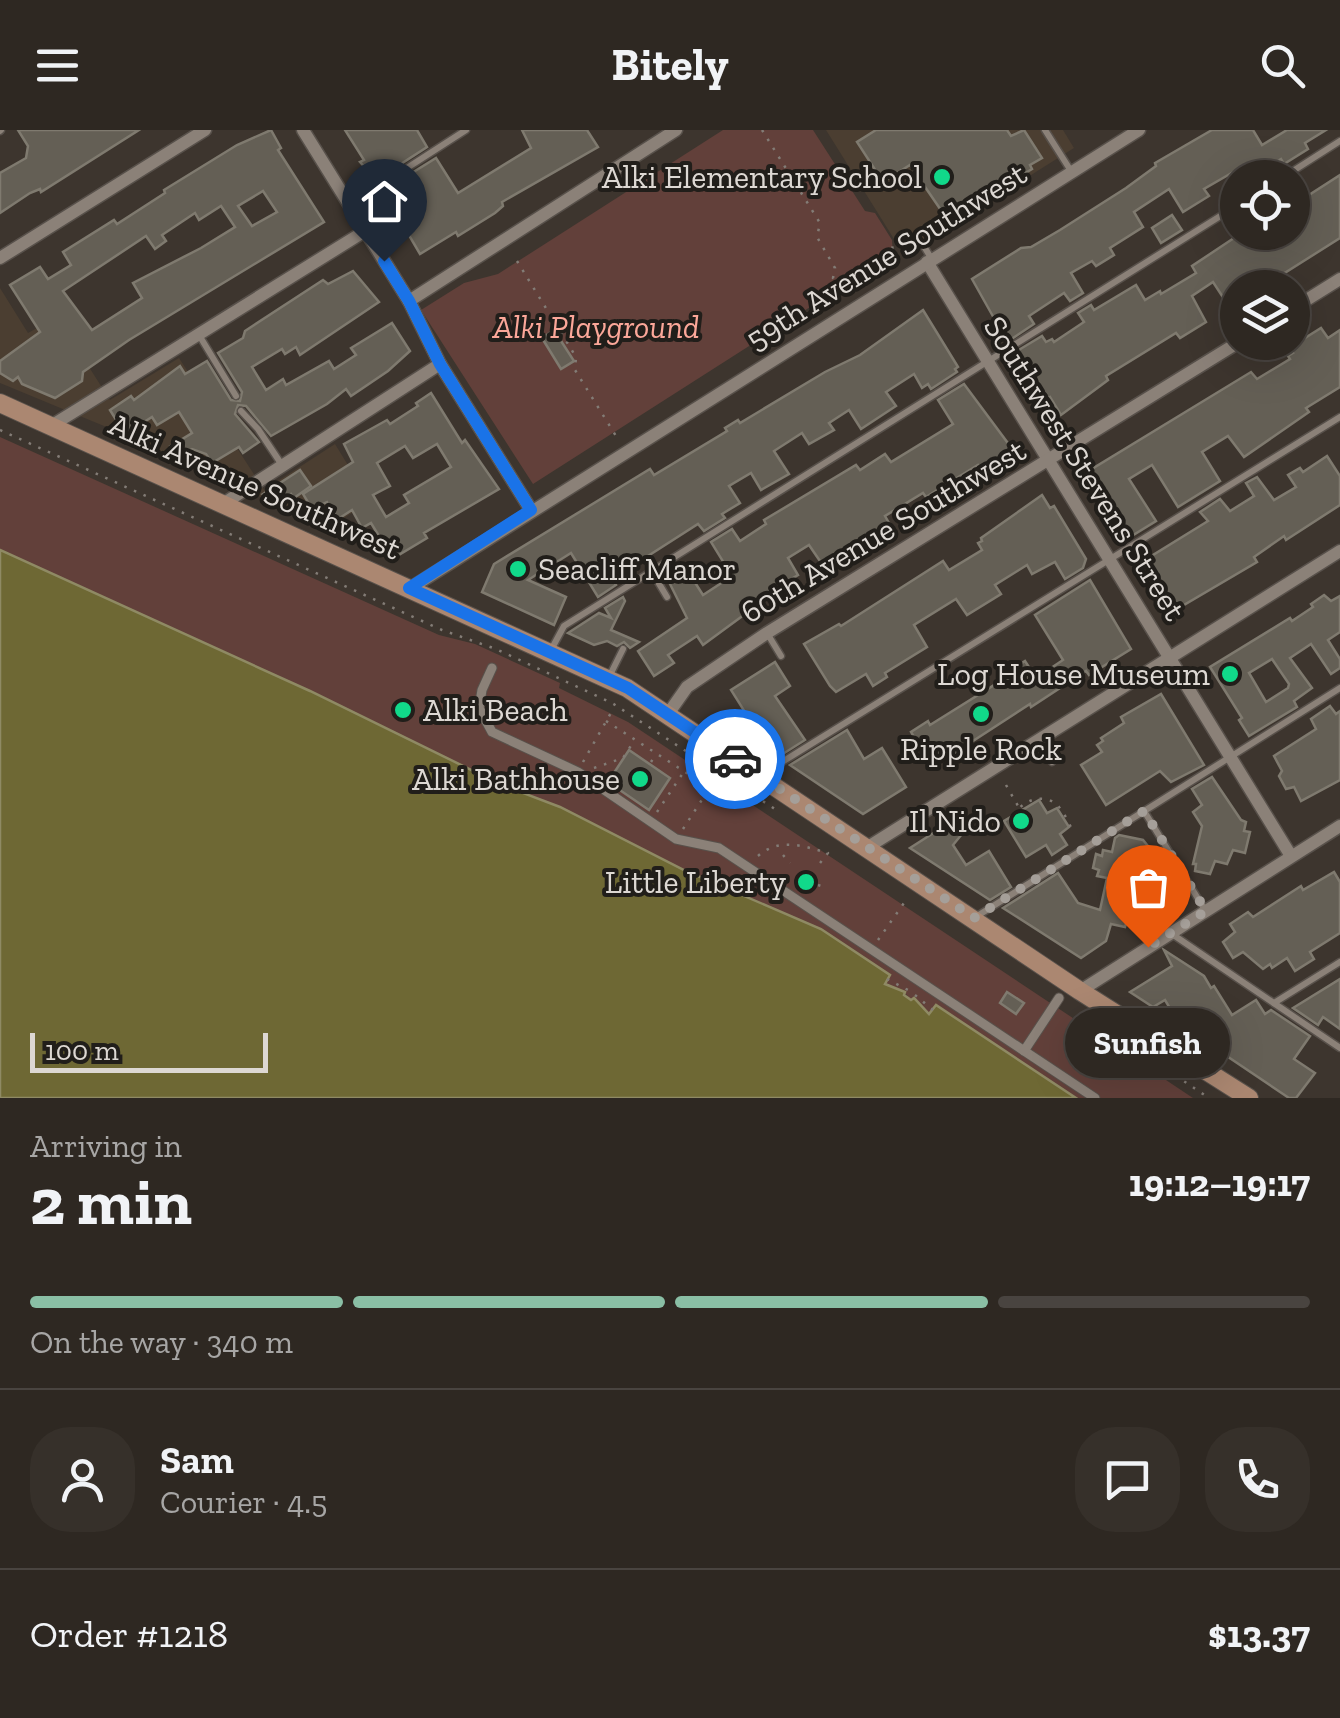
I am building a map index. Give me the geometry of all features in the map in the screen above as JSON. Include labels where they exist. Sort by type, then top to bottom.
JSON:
[{"type":"main road","name":"Alki Avenue Southwest","points":[[0,402],[608,678],[1248,1098]]},
{"type":"street","points":[[0,258],[205,130]]},
{"type":"street","points":[[303,130],[531,510]]},
{"type":"street","points":[[409,301],[676,130]]},
{"type":"street","name":"59th Avenue Southwest","points":[[409,588],[1139,130]]},
{"type":"street","points":[[51,426],[365,231]]},
{"type":"street","name":"Southwest Stevens Street","points":[[929,260],[1291,856]]},
{"type":"street","points":[[1310,298],[1340,279]]},
{"type":"street","name":"60th Avenue Southwest","points":[[668,714],[686,686],[767,633],[1220,354]]},
{"type":"street","points":[[223,504],[440,364]]},
{"type":"street","points":[[868,847],[1340,551]]},
{"type":"street","points":[[492,668],[480,699],[486,725],[500,736],[578,772],[676,839],[719,848],[1095,1098]]},
{"type":"street","points":[[1080,991],[1340,826]]},
{"type":"street","points":[[1024,1051],[1059,998]]},
{"type":"lane","points":[[350,204],[466,130]]},
{"type":"lane","points":[[1045,130],[1072,172]]},
{"type":"lane","points":[[1310,160],[1340,141]]},
{"type":"lane","points":[[550,652],[564,626],[1220,216]]},
{"type":"lane","points":[[922,244],[929,260]]},
{"type":"lane","points":[[198,334],[236,396]]},
{"type":"lane","points":[[241,411],[258,428],[282,466]]},
{"type":"lane","points":[[760,775],[1340,417]]},
{"type":"lane","points":[[691,547],[696,556]]},
{"type":"lane","points":[[652,572],[667,597]]},
{"type":"lane","points":[[767,633],[781,656]]},
{"type":"lane","points":[[608,678],[623,649]]},
{"type":"lane","points":[[974,918],[1340,688]]},
{"type":"lane","points":[[1038,740],[1052,762]]},
{"type":"lane","points":[[1144,811],[1206,911]]},
{"type":"lane","points":[[1171,933],[1340,1048]]},
{"type":"lane","points":[[1274,1003],[1340,962]]},
{"type":"path","points":[[762,130],[820,223],[817,237],[835,268],[833,278],[846,281],[892,252],[893,239]]},
{"type":"path","points":[[879,260],[885,268]]},
{"type":"path","points":[[516,261],[576,357],[575,370],[616,436]]},
{"type":"path","points":[[0,430],[612,703],[792,820]]},
{"type":"path","points":[[578,772],[612,711]]},
{"type":"path","points":[[606,720],[710,788]]},
{"type":"path","points":[[578,772],[615,763],[636,739]]},
{"type":"path","points":[[651,762],[657,753]]},
{"type":"path","points":[[650,821],[684,772]]},
{"type":"path","points":[[676,839],[716,778]]},
{"type":"path","points":[[1006,785],[1018,807]]},
{"type":"path","points":[[665,786],[672,790]]},
{"type":"path","points":[[1014,815],[1018,807],[1034,800],[1049,800],[1058,805],[1073,831]]},
{"type":"path","points":[[750,868],[765,850],[788,844],[828,853],[816,868]]},
{"type":"path","points":[[784,855],[790,863]]},
{"type":"path","points":[[818,885],[828,888]]},
{"type":"path","points":[[872,950],[904,903]]},
{"type":"path","points":[[887,979],[933,1010]]},
{"type":"path","points":[[1092,1020],[1209,1098]]},
{"type":"shaded area","name":"Alki Elementary School","points":[[826,130],[1063,130],[1074,148],[904,255]]},
{"type":"shaded area","points":[[0,288],[28,333],[57,317],[110,400],[179,358],[264,490],[335,444],[370,501],[329,528],[0,383]]},
{"type":"shaded area","points":[[0,550],[310,691],[502,785],[560,807],[686,871],[821,929],[890,975],[885,984],[905,992],[911,1000],[914,998],[929,1014],[936,1005],[1076,1098],[0,1098]]},
{"type":"green space","name":"Alki Playground","points":[[723,130],[813,130],[865,211],[875,213],[892,240],[893,254],[533,484],[421,310],[464,283],[498,274]]},
{"type":"green space","points":[[0,437],[439,635],[475,644],[560,683],[559,688],[628,722],[1193,1098],[1076,1098],[937,1005],[930,1014],[904,992],[884,984],[889,974],[561,807],[502,785],[310,691],[0,550]]},
{"type":"building","points":[[18,130],[139,130],[0,213],[0,173],[26,158],[28,146]]},
{"type":"building","points":[[271,130],[281,148],[278,150],[324,222],[129,340],[83,372],[82,381],[55,398],[22,384],[18,377],[13,381],[0,373],[0,361],[40,332],[10,285],[40,267],[48,279],[71,265],[63,252],[114,220],[117,224],[237,145]],"holes":[[[263,191],[277,212],[252,226],[238,206]],[[221,206],[235,227],[133,283],[142,298],[92,330],[63,291],[146,236],[155,249],[166,241],[162,235],[195,213],[199,220]]]},
{"type":"building","points":[[345,130],[417,130],[427,147],[376,180],[360,162],[364,160]]},
{"type":"building","points":[[522,130],[587,130],[598,147],[502,202],[495,213],[458,236],[456,232],[420,254],[383,191],[436,158],[458,193],[531,148]]},
{"type":"building","points":[[876,130],[1007,130],[1011,136],[1024,130],[1042,158],[1007,184],[1005,180],[945,216],[910,165],[883,182],[857,142]]},
{"type":"building","points":[[1212,130],[1253,130],[1262,145],[1287,130],[1326,130],[1305,143],[1308,149],[1290,160],[1220,160],[1220,180],[1204,189],[1209,196],[1183,212],[1169,189],[1134,212],[1143,227],[1110,248],[1114,255],[1096,266],[1092,261],[1071,273],[1083,293],[1070,301],[1064,293],[1029,316],[1034,324],[1010,340],[1004,336],[972,279],[1021,248],[1031,247],[1060,230],[1126,188],[1155,163]]},
{"type":"building","points":[[1340,175],[1340,238],[1289,270],[1220,270],[1220,293],[1213,282],[1192,296],[1206,322],[1180,338],[1176,333],[1106,376],[1108,380],[1061,415],[1050,397],[1047,399],[1035,386],[1017,351],[1042,336],[1046,342],[1054,342],[1084,322],[1078,313],[1091,305],[1094,310],[1136,285],[1145,300],[1160,291],[1161,294],[1196,273],[1192,266],[1220,247],[1310,250],[1310,194]]},
{"type":"building","points":[[1172,215],[1182,230],[1161,243],[1152,228]]},
{"type":"building","points":[[353,271],[379,302],[300,355],[296,347],[285,354],[282,349],[252,367],[266,390],[283,379],[286,385],[329,361],[334,369],[356,355],[351,348],[392,323],[410,351],[388,371],[351,396],[346,389],[271,436],[246,406],[238,405],[235,414],[259,442],[243,453],[239,447],[212,463],[206,454],[192,449],[185,453],[171,446],[192,433],[179,412],[157,425],[152,417],[125,434],[110,410],[131,396],[134,400],[180,366],[185,374],[207,361],[231,400],[240,401],[242,392],[218,353],[323,280],[328,284]]},
{"type":"building","points":[[923,310],[958,367],[957,372],[931,389],[928,384],[922,388],[914,374],[886,392],[896,406],[861,429],[849,410],[829,423],[834,430],[809,444],[802,433],[774,451],[789,474],[761,490],[751,473],[729,486],[740,503],[722,514],[725,518],[704,531],[698,524],[612,579],[616,585],[598,597],[571,553],[528,580],[566,597],[554,625],[482,592],[494,564],[650,469],[654,475],[727,431],[725,428],[738,420],[740,423],[860,355]]},
{"type":"building","points":[[1321,328],[1328,338],[1340,330],[1340,387],[1306,408],[1309,412],[1244,457],[1228,436],[1202,452],[1220,481],[1178,507],[1152,465],[1129,479],[1156,521],[1130,537],[1087,472],[1251,372],[1257,379],[1288,360],[1310,360],[1310,335]]},
{"type":"building","points":[[554,330],[574,361],[561,369],[542,338]]},
{"type":"building","points":[[964,384],[1013,450],[981,469],[978,465],[926,497],[923,493],[885,516],[889,523],[822,564],[809,545],[788,558],[798,575],[769,592],[771,595],[703,645],[697,636],[668,655],[674,663],[654,676],[638,651],[687,618],[667,578],[685,567],[703,595],[732,576],[711,542],[732,529],[740,541],[766,524],[764,520],[856,465],[860,470],[885,454],[891,462],[953,424],[938,400]]},
{"type":"building","points":[[431,393],[462,443],[465,440],[499,489],[424,533],[427,538],[397,556],[389,544],[385,546],[371,523],[362,528],[352,510],[338,519],[327,502],[312,509],[303,494],[353,462],[344,444],[387,420],[390,424],[418,406],[416,403]],"holes":[[[437,444],[451,467],[404,495],[409,503],[386,517],[373,495],[390,486],[377,463],[405,446],[413,458]]]},
{"type":"building","points":[[1327,456],[1340,476],[1340,505],[1286,540],[1284,536],[1254,557],[1257,562],[1177,609],[1145,560],[1208,521],[1200,512],[1220,499],[1230,511],[1254,496],[1246,483],[1257,477],[1274,500],[1296,487],[1288,475],[1300,468],[1303,472]]},
{"type":"building","points":[[300,470],[311,486],[294,498],[291,494],[280,502],[263,494]]},
{"type":"building","points":[[1042,495],[1050,508],[1054,506],[1086,559],[1083,568],[1065,579],[1055,562],[1032,574],[1027,565],[995,585],[1001,594],[967,615],[956,599],[914,625],[927,647],[885,673],[887,677],[873,686],[866,674],[836,692],[830,686],[804,644],[841,626],[943,561],[949,570],[982,550],[978,543],[981,538]]},
{"type":"building","points":[[1090,580],[1131,649],[1089,675],[1086,671],[1031,707],[1030,704],[936,765],[933,759],[929,762],[911,732],[928,721],[930,725],[1010,675],[1008,672],[1025,661],[1036,678],[1063,660],[1035,615]]},
{"type":"building","points":[[1324,595],[1331,601],[1340,596],[1340,632],[1328,640],[1340,659],[1340,668],[1331,674],[1311,644],[1290,658],[1312,688],[1294,701],[1297,707],[1249,736],[1210,667],[1290,618],[1292,621],[1313,607],[1311,604]],"holes":[[[1272,659],[1289,684],[1266,702],[1249,673]]]},
{"type":"building","points":[[623,597],[625,601],[611,630],[639,642],[630,648],[624,642],[617,646],[607,641],[594,645],[568,633],[599,613],[611,618],[605,608]]},
{"type":"building","points":[[775,662],[790,686],[775,696],[805,740],[778,757],[770,752],[731,690]]},
{"type":"building","points":[[1161,694],[1204,765],[1171,782],[1160,771],[1106,805],[1081,765],[1102,752],[1097,745],[1124,723],[1121,717]]},
{"type":"building","points":[[1330,706],[1336,714],[1340,711],[1340,780],[1301,801],[1294,787],[1286,789],[1274,756],[1316,729],[1311,719]]},
{"type":"building","points":[[847,730],[864,759],[882,748],[906,787],[863,814],[790,765]]},
{"type":"building","name":"Alki Bathhouse","points":[[629,750],[670,778],[649,810],[608,782]]},
{"type":"building","points":[[1212,777],[1246,822],[1244,831],[1250,832],[1245,853],[1233,850],[1227,864],[1215,861],[1210,874],[1195,871],[1193,864],[1202,826],[1193,812],[1202,805],[1192,789]]},
{"type":"building","points":[[1039,800],[1047,813],[1057,808],[1069,827],[1060,834],[1067,845],[1052,855],[1046,845],[1026,857],[1004,821]]},
{"type":"building","points":[[960,816],[967,828],[953,845],[966,865],[989,851],[1011,887],[990,900],[910,848]]},
{"type":"building","points":[[1119,835],[1143,840],[1152,851],[1154,869],[1163,871],[1162,877],[1167,877],[1160,906],[1147,903],[1143,916],[1129,913],[1125,927],[1111,924],[1106,941],[1081,958],[1003,908],[1058,873],[1078,903],[1100,910],[1107,878],[1097,876],[1099,870],[1093,868],[1096,854],[1102,856],[1103,850],[1112,852]]},
{"type":"building","points":[[1334,872],[1340,882],[1340,933],[1310,952],[1314,959],[1295,971],[1287,958],[1263,969],[1243,952],[1233,958],[1223,942],[1235,932],[1230,924],[1248,912],[1253,917],[1301,886],[1303,890]]},
{"type":"building","points":[[1164,950],[1204,976],[1232,1015],[1256,1000],[1265,1014],[1271,1010],[1310,1036],[1294,1059],[1315,1073],[1296,1098],[1289,1098],[1212,1046],[1191,1016],[1183,1021],[1165,1000],[1153,1007],[1130,992],[1172,966]]},
{"type":"building","points":[[1340,979],[1340,1029],[1323,1017],[1318,1025],[1293,1008]]},
{"type":"building","points":[[1007,992],[1024,1003],[1016,1014],[1000,1003]]},
{"type":"way so far","points":[[735,759],[974,918],[1144,811],[1206,911],[1148,947]]},
{"type":"place","name":"Alki Elementary School","points":[[942,177]]},
{"type":"place","name":"Seacliff Manor","points":[[518,569]]},
{"type":"place","name":"Log House Museum","points":[[1230,674]]},
{"type":"place","name":"Alki Beach","points":[[403,710]]},
{"type":"place","name":"Ripple Rock","points":[[981,714]]},
{"type":"place","name":"Alki Bathhouse","points":[[640,779]]},
{"type":"place","name":"Il Nido","points":[[1021,821]]},
{"type":"place","name":"Little Liberty","points":[[806,882]]},
{"type":"place","name":"Sunfish","points":[[1148,947]]},
{"type":"route","points":[[384,261],[440,364],[531,510],[409,588],[628,688],[735,759]]}]
